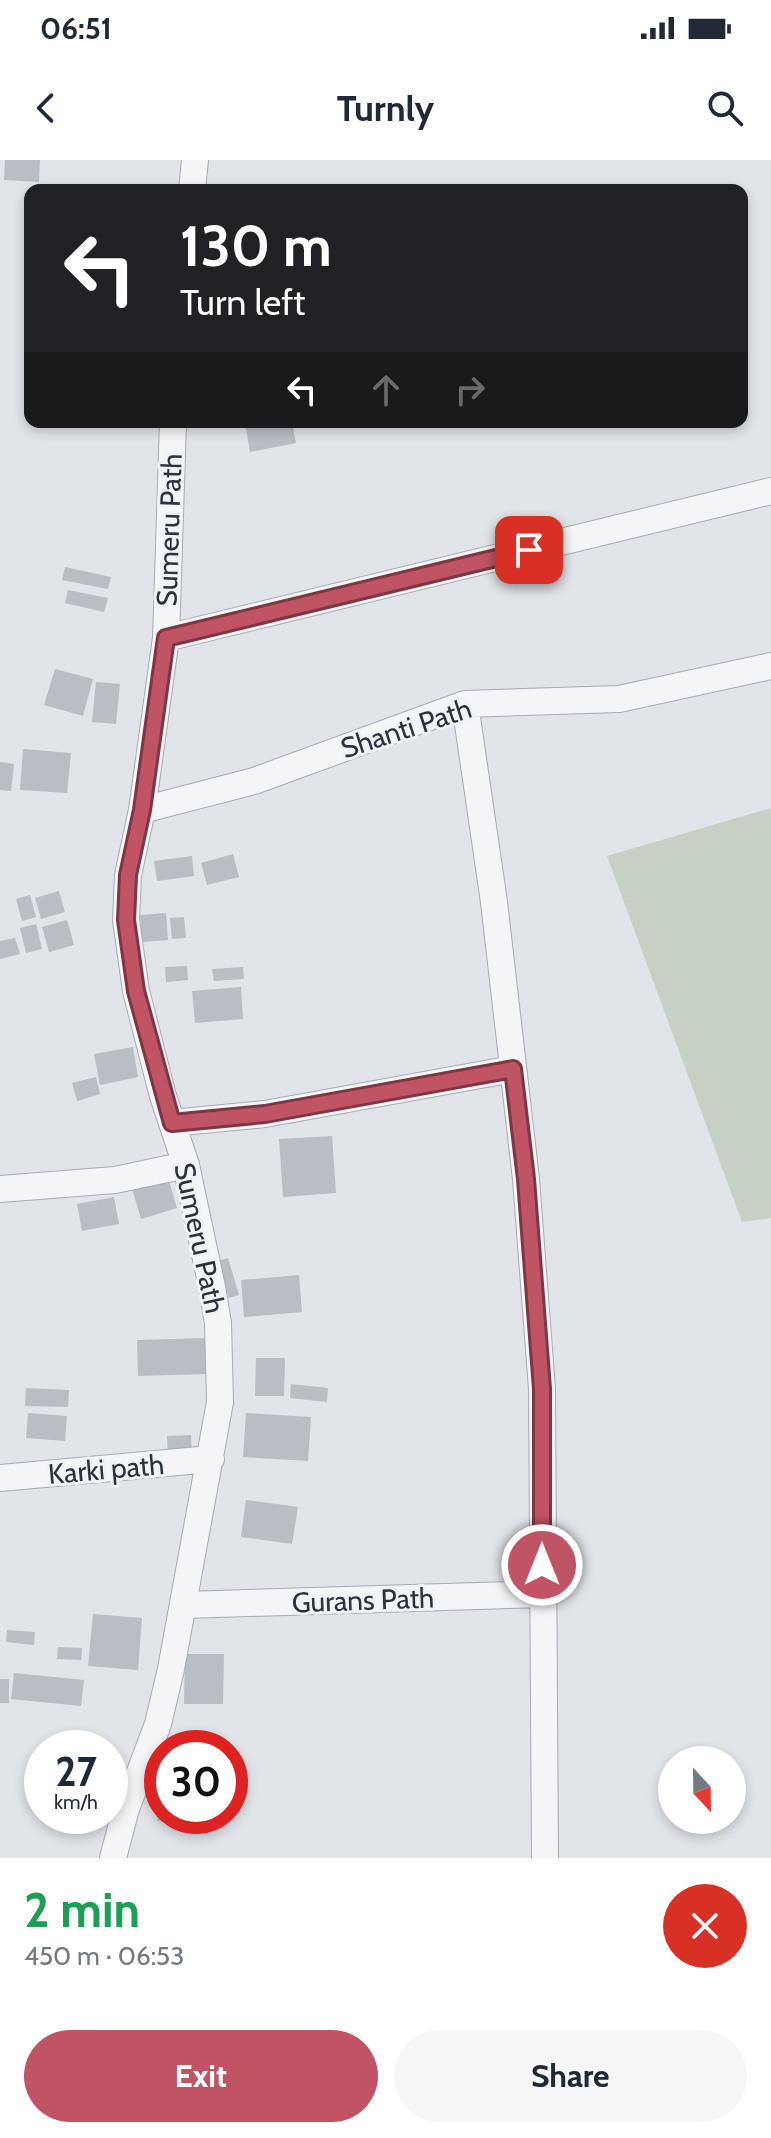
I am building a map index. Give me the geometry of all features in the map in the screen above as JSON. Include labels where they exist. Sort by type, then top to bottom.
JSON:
[{"type":"street","points":[[193,184],[195,160]]},
{"type":"street","name":"Sumeru Path","points":[[113,1858],[126,1809],[158,1724],[185,1605],[220,1402],[218,1323],[186,1165],[136,991],[126,920],[128,875],[142,810],[166,638],[173,428]]},
{"type":"street","points":[[166,638],[771,491]]},
{"type":"street","name":"Shanti Path","points":[[142,810],[254,781],[465,704],[619,699],[771,666]]},
{"type":"street","points":[[465,704],[494,902],[526,1179],[542,1389],[545,1858]]},
{"type":"street","points":[[172,1123],[265,1114],[513,1069]]},
{"type":"street","points":[[0,1189],[115,1180],[186,1165]]},
{"type":"street","name":"Karki path","points":[[0,1478],[211,1459]]},
{"type":"street","name":"Gurans Path","points":[[185,1605],[542,1594]]},
{"type":"green space","points":[[771,808],[771,1218],[742,1222],[607,856]]},
{"type":"building","points":[[5,160],[40,160],[39,182],[4,180]]},
{"type":"building","points":[[246,428],[293,428],[296,443],[250,452]]},
{"type":"building","points":[[65,567],[111,577],[108,589],[62,580]]},
{"type":"building","points":[[68,590],[108,598],[104,612],[65,603]]},
{"type":"building","points":[[55,669],[93,679],[83,716],[44,705]]},
{"type":"building","points":[[96,682],[120,684],[116,724],[92,722]]},
{"type":"building","points":[[23,749],[71,753],[67,793],[20,790]]},
{"type":"building","points":[[0,762],[14,764],[11,791],[0,790]]},
{"type":"building","points":[[233,854],[239,877],[207,885],[201,863]]},
{"type":"building","points":[[192,856],[194,876],[157,881],[154,861]]},
{"type":"building","points":[[59,891],[65,912],[41,919],[35,898]]},
{"type":"building","points":[[30,895],[36,917],[22,921],[16,899]]},
{"type":"building","points":[[166,913],[168,940],[142,942],[140,915]]},
{"type":"building","points":[[184,917],[186,938],[172,939],[170,918]]},
{"type":"building","points":[[67,920],[74,945],[49,952],[42,927]]},
{"type":"building","points":[[36,924],[42,949],[26,953],[20,928]]},
{"type":"building","points":[[15,938],[20,954],[0,959],[0,941]]},
{"type":"building","points":[[187,966],[188,980],[166,982],[165,967]]},
{"type":"building","points":[[243,967],[244,979],[214,981],[212,969]]},
{"type":"building","points":[[241,987],[243,1019],[195,1023],[192,991]]},
{"type":"building","points":[[133,1047],[138,1077],[100,1085],[94,1054]]},
{"type":"building","points":[[96,1077],[100,1094],[77,1101],[72,1083]]},
{"type":"building","points":[[332,1136],[336,1193],[283,1197],[279,1139]]},
{"type":"building","points":[[166,1171],[177,1208],[141,1219],[130,1182]]},
{"type":"building","points":[[114,1197],[119,1224],[82,1231],[77,1204]]},
{"type":"building","points":[[228,1258],[239,1295],[229,1298],[218,1261]]},
{"type":"building","points":[[299,1275],[302,1312],[244,1317],[241,1280]]},
{"type":"building","points":[[207,1338],[208,1374],[138,1376],[137,1340]]},
{"type":"building","points":[[256,1358],[285,1358],[284,1396],[255,1396]]},
{"type":"building","points":[[291,1384],[328,1388],[327,1402],[290,1398]]},
{"type":"building","points":[[26,1388],[69,1390],[68,1407],[25,1406]]},
{"type":"building","points":[[28,1413],[67,1416],[65,1441],[26,1438]]},
{"type":"building","points":[[246,1413],[311,1417],[308,1461],[243,1457]]},
{"type":"building","points":[[191,1435],[192,1456],[168,1457],[167,1436]]},
{"type":"building","points":[[246,1500],[298,1507],[292,1544],[241,1537]]},
{"type":"building","points":[[93,1614],[142,1618],[138,1670],[88,1666]]},
{"type":"building","points":[[7,1630],[35,1632],[34,1645],[6,1642]]},
{"type":"building","points":[[58,1647],[82,1648],[81,1660],[57,1659]]},
{"type":"building","points":[[185,1654],[224,1654],[223,1704],[184,1704]]},
{"type":"building","points":[[14,1673],[84,1680],[81,1706],[11,1699]]},
{"type":"building","points":[[0,1679],[9,1679],[9,1703],[0,1703]]},
{"type":"route","points":[[529,550],[166,638],[142,810],[128,875],[126,920],[136,991],[172,1123],[265,1114],[513,1069],[526,1179],[542,1389],[542,1565]]}]
